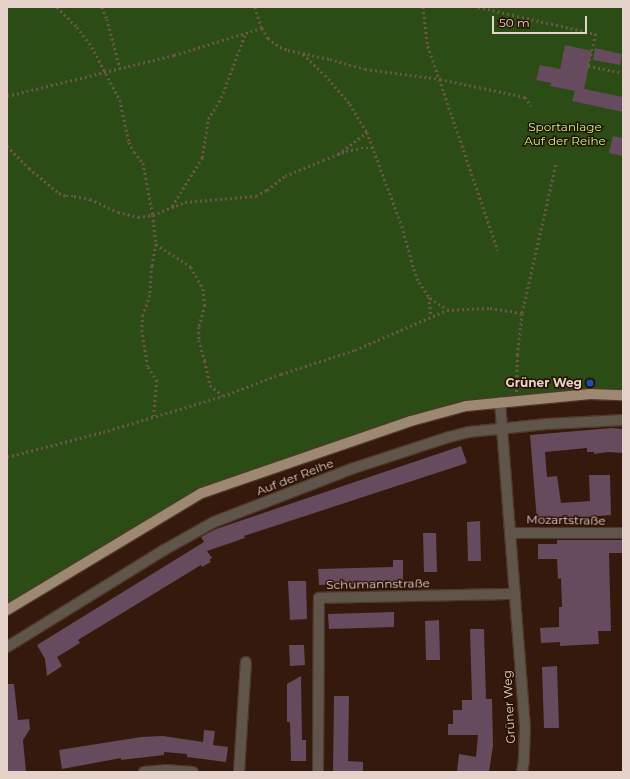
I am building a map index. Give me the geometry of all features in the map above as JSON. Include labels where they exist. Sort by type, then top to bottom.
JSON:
[{"type":"main road","name":"Auf der Reihe","points":[[7,610],[202,493],[411,421],[466,406],[590,394],[623,395]]},
{"type":"street","name":"Grüner Weg","points":[[500,402],[525,726],[524,761],[522,772]]},
{"type":"street","name":"Auf der Reihe","points":[[7,647],[164,550],[214,522],[354,468],[449,437],[501,428],[623,420]]},
{"type":"street","name":"Mozartstraße","points":[[510,533],[623,534]]},
{"type":"street","name":"Schumannstraße","points":[[318,772],[319,598],[516,594]]},
{"type":"street","points":[[239,772],[246,662]]},
{"type":"street","points":[[144,772],[165,770],[193,772]]},
{"type":"path","points":[[57,7],[87,38],[120,100],[129,142],[134,152],[143,163],[153,215],[156,244],[152,266],[150,295],[143,315],[142,330],[148,367],[157,380],[154,416]]},
{"type":"path","points":[[102,7],[107,19],[120,68]]},
{"type":"path","points":[[255,7],[262,28],[268,38],[280,47],[303,54],[330,59],[365,70],[440,79],[525,97],[531,106]]},
{"type":"path","points":[[423,7],[428,46],[498,250]]},
{"type":"path","points":[[478,7],[596,34],[588,66],[623,73]]},
{"type":"path","points":[[7,96],[174,55],[262,28]]},
{"type":"path","points":[[172,207],[202,158],[208,119],[221,98],[245,34]]},
{"type":"path","points":[[303,54],[325,75],[350,104],[367,132],[402,226],[419,282],[429,297],[447,310]]},
{"type":"path","points":[[336,155],[367,132]]},
{"type":"path","points":[[7,146],[29,168],[63,195],[90,199],[129,216],[147,217],[194,200],[256,196],[267,190],[285,176],[336,155],[362,148],[374,148]]},
{"type":"path","points":[[516,400],[517,355],[522,313],[556,162]]},
{"type":"path","points":[[156,244],[191,267],[203,289],[205,305],[199,327],[198,340],[205,361],[210,385],[223,396]]},
{"type":"path","points":[[429,297],[431,316]]},
{"type":"path","points":[[7,457],[223,396],[281,374],[355,350],[386,338],[431,316],[447,310],[490,308],[522,313]]},
{"type":"green space","name":"Sportanlage Auf der Reihe","points":[[7,7],[623,7],[623,391],[467,402],[200,492],[7,609]]},
{"type":"building","points":[[565,45],[592,51],[584,89],[623,97],[623,112],[572,101],[575,91],[550,86],[551,83],[536,80],[540,65],[560,69]]},
{"type":"building","points":[[595,48],[622,54],[620,65],[593,60]]},
{"type":"building","points":[[613,136],[623,138],[623,156],[609,153]]},
{"type":"building","points":[[612,428],[623,429],[623,453],[608,452],[594,454],[594,452],[587,452],[587,448],[545,452],[547,477],[557,476],[561,503],[590,501],[589,475],[610,475],[611,515],[537,521],[530,435]]},
{"type":"building","points":[[461,446],[467,463],[244,536],[245,538],[207,551],[212,558],[209,560],[211,562],[202,567],[201,565],[78,640],[80,643],[57,657],[62,666],[47,676],[45,659],[37,645],[204,542],[201,537],[216,529]]},
{"type":"building","points":[[480,521],[481,561],[468,561],[467,522]]},
{"type":"building","points":[[423,533],[436,533],[437,572],[424,572]]},
{"type":"building","points":[[557,540],[623,540],[623,553],[609,553],[611,631],[598,631],[599,644],[560,646],[560,642],[541,643],[540,628],[559,627],[559,607],[562,607],[561,578],[558,579],[557,559],[538,559],[538,544],[557,544]]},
{"type":"building","points":[[393,560],[403,560],[403,583],[319,585],[318,569],[393,567]]},
{"type":"building","points":[[288,581],[306,581],[307,619],[290,620]]},
{"type":"building","points":[[394,612],[394,627],[329,629],[328,614]]},
{"type":"building","points":[[439,620],[440,660],[426,660],[425,621]]},
{"type":"building","points":[[470,629],[484,629],[486,699],[492,699],[493,746],[489,772],[457,772],[459,754],[476,757],[478,735],[448,735],[448,724],[453,724],[453,710],[462,710],[462,700],[472,700]]},
{"type":"building","points":[[289,645],[304,645],[305,665],[290,666]]},
{"type":"building","points":[[557,666],[559,728],[544,728],[542,667]]},
{"type":"building","points":[[301,676],[302,740],[306,740],[306,761],[291,761],[290,722],[287,722],[287,684]]},
{"type":"building","points":[[7,684],[14,684],[18,720],[29,719],[30,729],[23,740],[26,772],[7,772]]},
{"type":"building","points":[[334,696],[349,696],[348,761],[363,762],[363,772],[333,771]]},
{"type":"building","points":[[204,730],[215,731],[213,745],[228,747],[226,762],[187,757],[187,754],[164,752],[164,755],[121,760],[121,758],[62,769],[59,750],[141,737],[163,736],[203,742]]},
{"type":"place","name":"Grüner Weg","points":[[590,383]]}]
